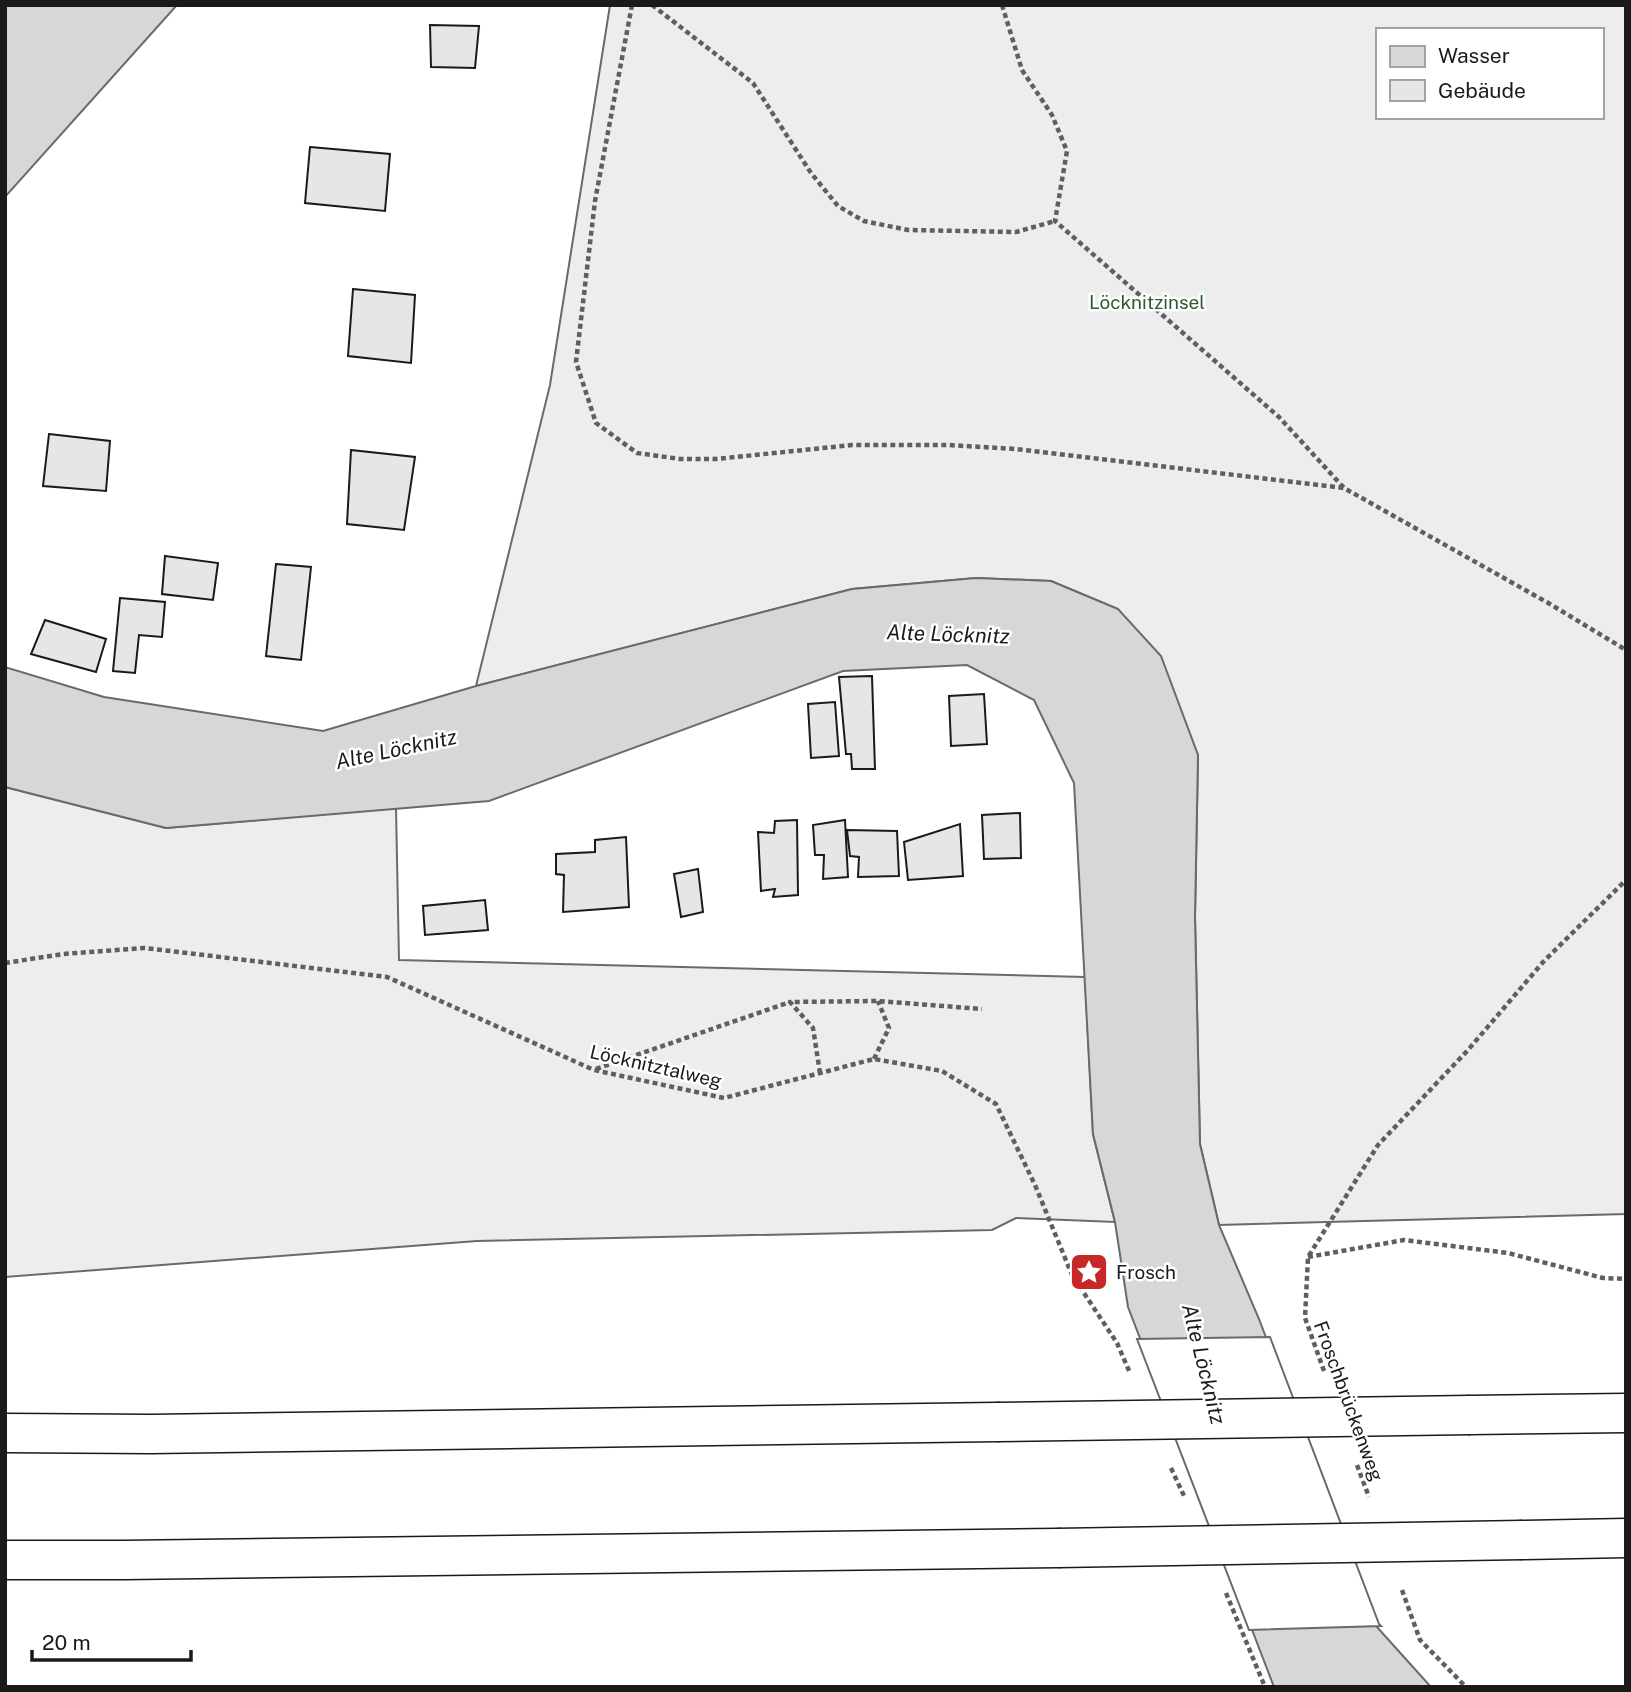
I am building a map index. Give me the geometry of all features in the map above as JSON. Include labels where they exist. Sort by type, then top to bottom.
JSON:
[{"type":"highway","points":[[5,1433],[151,1434],[1626,1412]]},
{"type":"highway","points":[[5,1560],[1059,1548],[1626,1538]]},
{"type":"path","points":[[632,5],[595,201],[576,362],[596,423],[638,453],[680,459],[716,459],[852,445],[948,445],[1016,449],[1344,488]]},
{"type":"path","points":[[652,5],[753,83],[811,173],[831,198],[838,206],[864,221],[908,230],[1016,232],[1055,221]]},
{"type":"path","points":[[1002,5],[1022,70],[1052,115],[1067,151],[1055,221]]},
{"type":"path","points":[[1055,221],[1279,417],[1344,488],[1626,650]]},
{"type":"path","name":"Froschbrückenweg","points":[[1328,1383],[1305,1318],[1308,1256],[1378,1145],[1468,1050],[1544,961],[1626,880]]},
{"type":"path","name":"Löcknitztalweg","points":[[5,962],[63,954],[145,948],[387,977],[594,1070],[724,1098],[874,1059],[942,1071],[996,1104],[1035,1185],[1072,1275],[1117,1343]]},
{"type":"path","points":[[594,1070],[790,1002],[878,1001],[982,1009]]},
{"type":"path","points":[[874,1059],[889,1028],[878,1001]]},
{"type":"path","points":[[790,1002],[813,1028],[820,1073]]},
{"type":"path","points":[[1308,1256],[1404,1240],[1508,1253],[1604,1278],[1626,1279]]},
{"type":"path","name":"Froschbrückenweg","points":[[1356,1460],[1369,1499]]},
{"type":"path","points":[[1402,1589],[1420,1640],[1466,1687]]},
{"type":"path","points":[[1250,1649],[1264,1686]]},
{"type":"shaded area","name":"Löcknitzinsel","points":[[610,5],[1626,5],[1626,1214],[1219,1225],[1200,1144],[1195,917],[1198,755],[1118,609],[1051,581],[976,578],[852,589],[476,686],[550,385]]},
{"type":"shaded area","points":[[5,787],[166,828],[396,808],[399,960],[1085,977],[1093,1134],[1115,1222],[1016,1218],[992,1230],[477,1241],[5,1277]]},
{"type":"water","points":[[5,5],[177,5],[5,197]]},
{"type":"water","name":"Alte Löcknitz","points":[[976,578],[1051,581],[1118,609],[1161,656],[1198,755],[1195,917],[1200,1144],[1219,1225],[1259,1319],[1376,1626],[1431,1687],[1274,1687],[1128,1307],[1115,1222],[1093,1134],[1074,783],[1034,700],[967,665],[843,671],[489,801],[166,828],[5,787],[5,667],[104,697],[323,731],[476,686],[852,589]]},
{"type":"pier","points":[[1270,1337],[1381,1626],[1249,1630],[1137,1339]]},
{"type":"building","points":[[430,25],[479,26],[475,68],[431,67]]},
{"type":"building","points":[[310,147],[390,154],[385,211],[305,203]]},
{"type":"building","points":[[353,289],[415,295],[411,363],[348,356]]},
{"type":"building","points":[[49,434],[110,441],[106,491],[43,486]]},
{"type":"building","points":[[351,450],[415,457],[404,530],[347,524]]},
{"type":"building","points":[[165,556],[218,563],[213,600],[162,594]]},
{"type":"building","points":[[276,564],[311,567],[301,660],[266,656]]},
{"type":"building","points":[[120,598],[165,602],[162,637],[139,635],[135,673],[113,671]]},
{"type":"building","points":[[45,620],[106,639],[96,672],[31,654]]},
{"type":"building","points":[[872,676],[875,769],[852,769],[851,754],[846,754],[839,677]]},
{"type":"building","points":[[984,694],[987,744],[951,746],[949,696]]},
{"type":"building","points":[[835,702],[839,756],[811,758],[808,704]]},
{"type":"building","points":[[1020,813],[1021,858],[984,859],[982,815]]},
{"type":"building","points":[[797,820],[798,895],[773,897],[775,889],[761,891],[758,832],[774,833],[775,821]]},
{"type":"building","points":[[845,820],[848,877],[823,879],[824,855],[815,855],[813,825]]},
{"type":"building","points":[[960,824],[963,876],[908,880],[904,842]]},
{"type":"building","points":[[847,830],[897,831],[899,876],[858,877],[859,857],[850,856]]},
{"type":"building","points":[[626,837],[629,907],[563,912],[564,875],[556,874],[556,854],[595,852],[595,840]]},
{"type":"building","points":[[698,869],[703,912],[681,917],[674,874]]},
{"type":"building","points":[[485,900],[488,930],[425,935],[423,906]]},
{"type":"place","name":"Frosch","points":[[1089,1272]]}]
